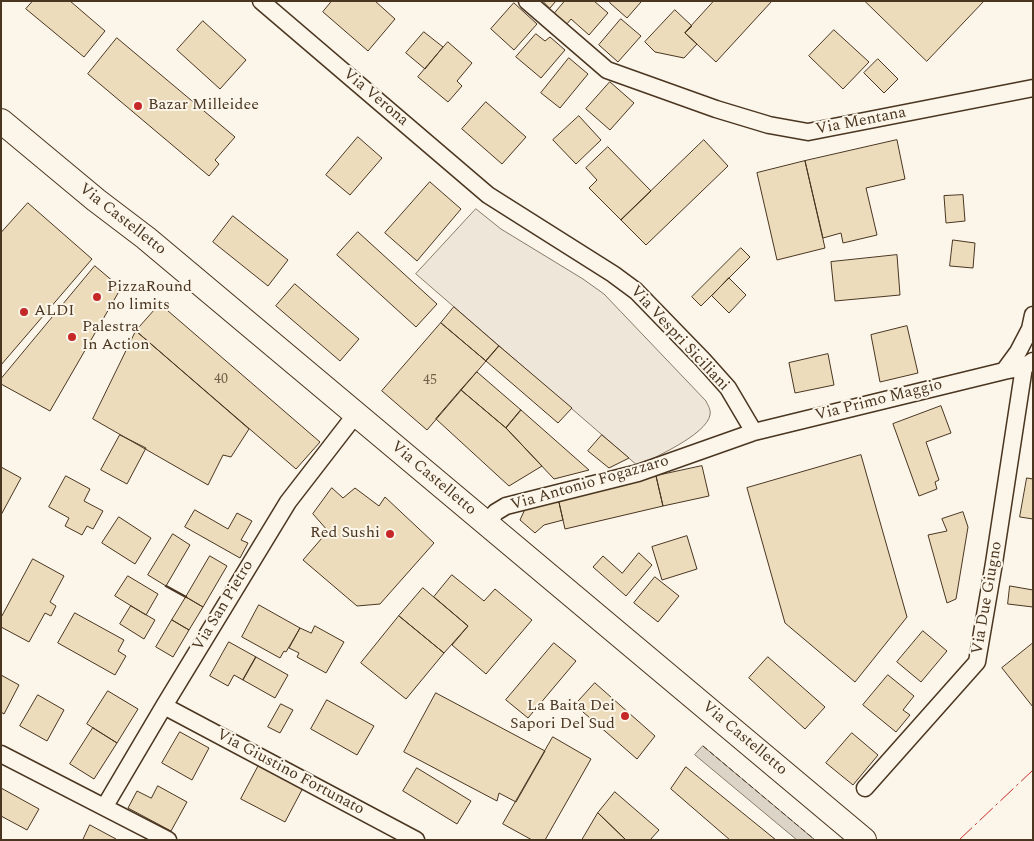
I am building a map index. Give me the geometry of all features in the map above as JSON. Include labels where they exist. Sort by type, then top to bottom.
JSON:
[{"type":"main road","name":"Via Castelletto","points":[[1,121],[96,200],[146,238],[864,840]]},
{"type":"street","name":"Via Verona","points":[[261,1],[488,195]]},
{"type":"street","name":"Via Mentana","points":[[527,1],[607,70],[716,109],[769,125],[808,132],[1033,88]]},
{"type":"street","name":"Via Vespri Siciliani","points":[[488,195],[613,274],[636,291],[728,388],[754,432]]},
{"type":"street","points":[[1004,371],[1018,352],[1030,330],[1033,315]]},
{"type":"street","name":"Via Due Giugno","points":[[865,788],[976,662],[1028,364],[1004,371]]},
{"type":"street","name":"Via Primo Maggio","points":[[754,432],[1004,371]]},
{"type":"street","name":"Via San Pietro","points":[[105,806],[288,502],[356,414]]},
{"type":"street","name":"Via Antonio Fogazzaro","points":[[486,523],[496,512],[506,506],[638,473],[754,432]]},
{"type":"street","name":"Via Giustino Fortunato","points":[[164,706],[416,840]]},
{"type":"street","points":[[1,754],[168,840]]},
{"type":"shaded area","points":[[476,209],[501,229],[604,294],[706,401],[710,409],[710,415],[706,423],[690,438],[679,445],[638,466],[416,274]]},
{"type":"shaded area","points":[[703,746],[815,840],[797,840],[695,755]]},
{"type":"building","points":[[33,1],[70,1],[105,31],[84,57],[26,9]]},
{"type":"building","points":[[332,1],[375,1],[395,19],[368,51],[323,12]]},
{"type":"building","points":[[543,1],[556,1],[550,8]]},
{"type":"building","points":[[565,1],[594,1],[608,13],[589,35],[571,19],[566,25],[554,14]]},
{"type":"building","points":[[611,1],[641,2],[627,18],[610,3]]},
{"type":"building","points":[[714,1],[772,1],[716,62],[685,33]]},
{"type":"building","points":[[865,1],[984,1],[927,61]]},
{"type":"building","points":[[514,3],[537,24],[514,50],[491,29]]},
{"type":"building","points":[[675,10],[692,26],[685,33],[697,44],[684,58],[655,52],[645,42]]},
{"type":"building","points":[[621,19],[641,36],[618,62],[599,45]]},
{"type":"building","points":[[203,21],[246,60],[220,89],[177,50]]},
{"type":"building","points":[[834,30],[869,62],[843,89],[809,56]]},
{"type":"building","points":[[424,32],[443,47],[425,69],[406,53]]},
{"type":"building","points":[[536,34],[545,41],[550,37],[565,50],[541,78],[516,57]]},
{"type":"building","points":[[117,38],[235,137],[215,160],[219,164],[209,176],[88,74]]},
{"type":"building","points":[[448,42],[472,63],[457,81],[462,86],[448,102],[418,77]]},
{"type":"building","points":[[569,58],[588,74],[560,108],[541,93]]},
{"type":"building","points":[[878,59],[898,79],[884,93],[864,73]]},
{"type":"building","points":[[610,82],[634,103],[610,130],[586,109]]},
{"type":"building","points":[[486,102],[526,137],[502,164],[462,129]]},
{"type":"building","points":[[579,116],[601,140],[576,164],[553,140]]},
{"type":"building","points":[[358,137],[382,158],[350,195],[326,175]]},
{"type":"building","points":[[704,140],[728,166],[646,245],[621,220]]},
{"type":"building","points":[[897,140],[905,179],[866,188],[877,235],[843,243],[841,233],[823,238],[805,161]]},
{"type":"building","points":[[608,147],[651,191],[621,220],[589,188],[597,180],[586,168]]},
{"type":"building","points":[[805,161],[825,248],[777,260],[757,173]]},
{"type":"building","points":[[430,182],[461,209],[417,261],[385,233]]},
{"type":"building","points":[[963,195],[965,221],[946,223],[944,196]]},
{"type":"building","name":"ALDI","points":[[28,203],[92,259],[1,365],[1,233]]},
{"type":"building","points":[[233,216],[288,260],[268,286],[213,242]]},
{"type":"building","points":[[358,232],[437,304],[416,327],[337,255]]},
{"type":"building","points":[[953,240],[975,243],[973,268],[950,266]]},
{"type":"building","points":[[741,248],[750,257],[701,306],[692,297]]},
{"type":"building","points":[[897,255],[900,295],[835,301],[831,262]]},
{"type":"building","points":[[95,266],[121,288],[50,411],[1,384],[1,379]]},
{"type":"building","points":[[729,278],[746,295],[729,313],[712,296]]},
{"type":"building","points":[[295,284],[359,339],[340,361],[276,306]]},
{"type":"building","points":[[160,304],[320,442],[296,469],[136,331]]},
{"type":"building","points":[[454,307],[499,346],[486,361],[441,323]]},
{"type":"building","points":[[441,323],[486,361],[427,430],[382,391]]},
{"type":"building","points":[[907,326],[918,373],[880,382],[871,335]]},
{"type":"building","points":[[136,331],[249,429],[231,457],[223,455],[208,485],[93,419]]},
{"type":"building","points":[[499,346],[572,408],[558,423],[486,361]]},
{"type":"building","points":[[828,354],[834,385],[795,393],[789,363]]},
{"type":"building","points":[[477,372],[521,410],[506,428],[461,390]]},
{"type":"building","points":[[461,390],[506,428],[542,466],[509,486],[436,419]]},
{"type":"building","points":[[941,406],[951,433],[926,442],[939,480],[935,482],[937,489],[919,496],[893,424]]},
{"type":"building","points":[[521,410],[589,470],[554,479],[506,428]]},
{"type":"building","points":[[120,435],[146,448],[127,484],[101,470]]},
{"type":"building","points":[[602,435],[629,458],[609,468],[588,451]]},
{"type":"building","points":[[861,455],[907,617],[855,682],[785,623],[747,488]]},
{"type":"building","points":[[702,466],[709,496],[663,506],[656,476]]},
{"type":"building","points":[[1,467],[21,478],[1,515]]},
{"type":"building","points":[[66,476],[90,489],[84,501],[103,511],[93,529],[87,526],[82,535],[65,526],[69,518],[49,507]]},
{"type":"building","points":[[656,476],[663,506],[565,529],[558,498]]},
{"type":"building","points":[[1027,478],[1033,479],[1033,519],[1020,517]]},
{"type":"building","points":[[332,488],[343,498],[355,488],[379,506],[385,497],[434,543],[380,604],[357,606],[303,560],[328,531],[313,514]]},
{"type":"building","points":[[558,498],[563,520],[544,525],[535,533],[520,520],[526,507]]},
{"type":"building","points":[[195,510],[228,529],[237,513],[252,521],[241,540],[248,543],[240,558],[185,527]]},
{"type":"building","points":[[963,512],[968,527],[956,599],[947,603],[928,535],[947,531],[942,519]]},
{"type":"building","points":[[119,517],[151,538],[135,564],[102,543]]},
{"type":"building","points":[[173,534],[190,545],[166,586],[148,575]]},
{"type":"building","points":[[687,536],[697,569],[662,580],[652,547]]},
{"type":"building","points":[[639,553],[652,565],[626,596],[593,567],[603,556],[622,573]]},
{"type":"building","points":[[210,556],[227,566],[203,607],[186,597]]},
{"type":"building","points":[[33,559],[64,576],[50,602],[56,606],[51,616],[45,613],[29,642],[1,627],[1,618]]},
{"type":"building","points":[[452,575],[484,601],[495,589],[532,620],[486,674],[452,645],[468,626],[434,597]]},
{"type":"building","points":[[128,576],[158,594],[146,615],[115,596]]},
{"type":"building","points":[[655,577],[679,596],[658,622],[634,603]]},
{"type":"building","points":[[1010,586],[1033,590],[1033,607],[1008,604]]},
{"type":"building","points":[[423,588],[468,626],[444,653],[399,616]]},
{"type":"building","points":[[186,597],[203,607],[189,630],[172,620]]},
{"type":"building","points":[[259,605],[300,628],[286,652],[284,651],[280,658],[242,637]]},
{"type":"building","points":[[131,606],[155,620],[144,639],[120,624]]},
{"type":"building","points":[[75,613],[124,640],[118,651],[126,656],[115,675],[58,643]]},
{"type":"building","points":[[399,616],[444,653],[406,699],[361,663]]},
{"type":"building","points":[[172,620],[189,630],[173,657],[156,647]]},
{"type":"building","points":[[315,626],[344,642],[326,673],[297,657],[299,653],[289,648],[300,628],[311,633]]},
{"type":"building","points":[[923,631],[947,651],[921,682],[897,662]]},
{"type":"building","points":[[229,642],[256,657],[243,680],[234,675],[228,686],[210,676]]},
{"type":"building","points":[[554,643],[576,661],[528,718],[506,700]]},
{"type":"building","points":[[1033,645],[1033,707],[1002,668]]},
{"type":"building","points":[[256,657],[288,675],[275,698],[243,680]]},
{"type":"building","points":[[768,657],[825,707],[805,729],[749,678]]},
{"type":"building","points":[[1,675],[19,685],[4,714],[1,712]]},
{"type":"building","points":[[888,675],[914,696],[903,710],[910,715],[896,732],[863,705]]},
{"type":"building","points":[[595,683],[655,736],[637,759],[575,705]]},
{"type":"building","points":[[108,691],[138,709],[117,743],[87,724]]},
{"type":"building","points":[[436,693],[545,751],[516,802],[499,793],[497,801],[404,752]]},
{"type":"building","points":[[38,695],[64,710],[47,741],[20,726]]},
{"type":"building","points":[[327,700],[374,726],[357,755],[311,729]]},
{"type":"building","points":[[281,704],[293,710],[280,733],[268,727]]},
{"type":"building","points":[[93,728],[117,743],[94,779],[70,764]]},
{"type":"building","points":[[180,732],[209,748],[192,780],[162,763]]},
{"type":"building","points":[[852,733],[878,755],[853,785],[826,763]]},
{"type":"building","points":[[553,737],[591,759],[545,840],[532,840],[503,824]]},
{"type":"building","points":[[260,763],[304,786],[285,822],[241,799]]},
{"type":"building","points":[[686,767],[776,840],[730,840],[671,789]]},
{"type":"building","points":[[417,768],[471,801],[457,824],[403,791]]},
{"type":"building","points":[[158,786],[187,802],[171,831],[128,808],[137,791],[151,798]]},
{"type":"building","points":[[1,788],[39,809],[27,830],[1,816]]},
{"type":"building","points":[[615,792],[659,830],[650,840],[626,840],[598,813]]},
{"type":"building","points":[[598,813],[626,840],[582,840]]},
{"type":"building","points":[[90,825],[116,839],[116,840],[83,840]]},
{"type":"fence","points":[[703,746],[815,840]]},
{"type":"wall","points":[[166,586],[186,597]]},
{"type":"power","points":[[959,840],[1033,770]]},
{"type":"place","name":"Bazar Milleidee","points":[[138,106]]},
{"type":"place","name":"PizzaRound no limits","points":[[97,297]]},
{"type":"place","name":"ALDI","points":[[24,312]]},
{"type":"place","name":"Palestra In Action","points":[[72,337]]},
{"type":"place","name":"Red Sushi","points":[[390,534]]},
{"type":"place","name":"La Baita Dei Sapori Del Sud","points":[[625,716]]}]
